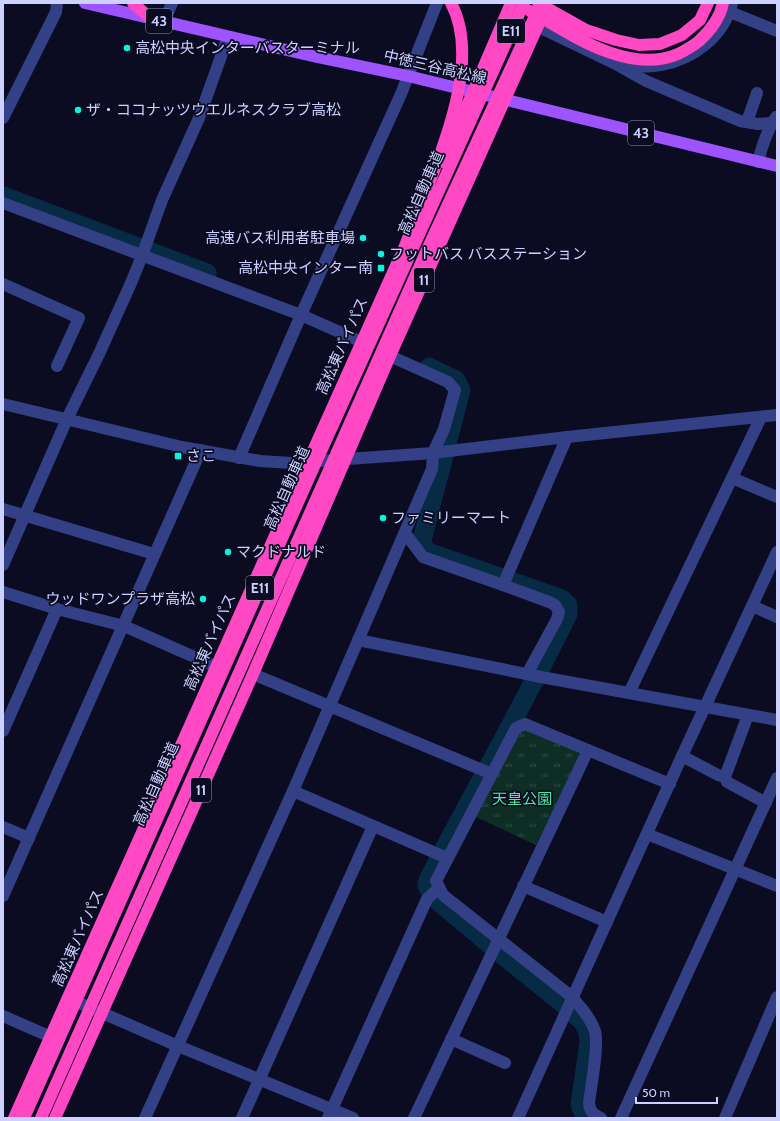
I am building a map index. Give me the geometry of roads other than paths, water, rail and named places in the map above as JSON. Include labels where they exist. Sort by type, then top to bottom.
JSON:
[{"type":"highway","points":[[133,3],[151,19]]},
{"type":"highway","points":[[349,391],[444,145],[456,104],[462,70],[462,43],[455,11],[451,3]]},
{"type":"highway","name":"高松東バイパス","points":[[14,1118],[474,92],[511,3]]},
{"type":"highway","points":[[516,3],[588,43],[612,54],[641,61],[668,58],[692,48],[711,30],[728,6]]},
{"type":"highway","name":"高松自動車道","points":[[24,1118],[524,3]]},
{"type":"highway","points":[[538,3],[586,30],[616,40],[638,45],[660,44],[682,35],[700,20],[708,3]]},
{"type":"highway","name":"高松自動車道","points":[[41,1118],[426,252],[541,3]]},
{"type":"highway","name":"11","points":[[55,1118],[253,674],[344,460],[548,3]]},
{"type":"main road","name":"中徳三谷高松線","points":[[85,3],[228,37],[408,76],[777,166]]},
{"type":"street","points":[[3,118],[56,12],[57,3]]},
{"type":"street","points":[[164,22],[172,3]]},
{"type":"street","points":[[239,458],[401,94],[437,3]]},
{"type":"street","points":[[616,64],[660,66],[692,55],[706,44],[722,27],[728,6],[777,31]]},
{"type":"street","points":[[538,26],[616,64],[646,81],[740,121],[758,124],[775,119]]},
{"type":"street","points":[[3,565],[67,419],[99,354],[144,252],[162,200],[199,118],[228,37]]},
{"type":"street","points":[[747,122],[757,93]]},
{"type":"street","points":[[758,162],[775,119]]},
{"type":"street","points":[[3,203],[144,252],[303,312],[362,342]]},
{"type":"street","points":[[3,284],[79,318],[57,366]]},
{"type":"street","points":[[145,1118],[330,706],[432,469],[455,390],[448,382],[390,356]]},
{"type":"street","points":[[3,404],[114,431],[239,458],[260,461],[307,463],[436,453],[567,437],[777,415]]},
{"type":"street","points":[[629,693],[761,417]]},
{"type":"street","points":[[505,581],[567,437]]},
{"type":"street","points":[[3,896],[201,450]]},
{"type":"street","points":[[732,478],[777,498]]},
{"type":"street","points":[[3,509],[154,554]]},
{"type":"street","points":[[405,533],[423,557],[505,581],[555,605],[559,612],[533,676]]},
{"type":"street","points":[[518,1118],[682,756],[777,552]]},
{"type":"street","points":[[3,592],[57,609],[124,626],[217,667]]},
{"type":"street","points":[[752,606],[777,617]]},
{"type":"street","points":[[3,730],[57,609]]},
{"type":"street","points":[[358,640],[533,676],[777,720]]},
{"type":"street","points":[[253,674],[487,772]]},
{"type":"street","points":[[748,715],[726,777],[727,782],[766,803]]},
{"type":"street","points":[[600,1118],[592,1114],[589,1108],[596,1043],[595,1032],[587,1014],[569,1005],[495,945],[437,889],[436,881],[443,856],[487,772],[516,728],[525,724],[670,784]]},
{"type":"street","points":[[414,1118],[450,1039],[588,750]]},
{"type":"street","points":[[682,756],[718,775],[726,777]]},
{"type":"street","points":[[620,1118],[777,779]]},
{"type":"street","points":[[292,791],[443,856]]},
{"type":"street","points":[[242,1118],[373,826]]},
{"type":"street","points":[[3,827],[29,838]]},
{"type":"street","points":[[647,834],[777,886]]},
{"type":"street","points":[[523,886],[607,922]]},
{"type":"street","points":[[330,1114],[427,899],[437,889]]},
{"type":"street","points":[[725,1118],[777,997]]},
{"type":"street","points":[[68,998],[102,1014],[260,1079],[330,1114],[353,1118]]},
{"type":"street","points":[[3,1016],[51,1037]]},
{"type":"street","points":[[450,1039],[505,1063]]},
{"type":"waterway","points":[[3,196],[207,273]]},
{"type":"waterway","points":[[429,367],[456,380],[461,390],[423,536],[424,547],[428,552],[562,599],[568,605],[568,614],[427,884],[428,888],[440,903],[561,1002],[583,1022],[588,1032],[589,1042],[580,1105],[585,1116],[588,1118]]},
{"type":"place","name":"高松中央インターバスターミナル","points":[[127,48]]},
{"type":"place","name":"ザ・ココナッツウエルネスクラブ高松","points":[[78,110]]},
{"type":"place","name":"高速バス利用者駐車場","points":[[363,238]]},
{"type":"place","name":"フットバス バスステーション","points":[[381,254]]},
{"type":"place","name":"高松中央インター南","points":[[381,268]]},
{"type":"place","name":"さこ","points":[[178,456]]},
{"type":"place","name":"ファミリーマート","points":[[383,518]]},
{"type":"place","name":"マクドナルド","points":[[228,552]]},
{"type":"place","name":"ウッドワンプラザ高松","points":[[203,599]]},
{"type":"park label","name":"天皇公園","points":[[522,799]]}]
